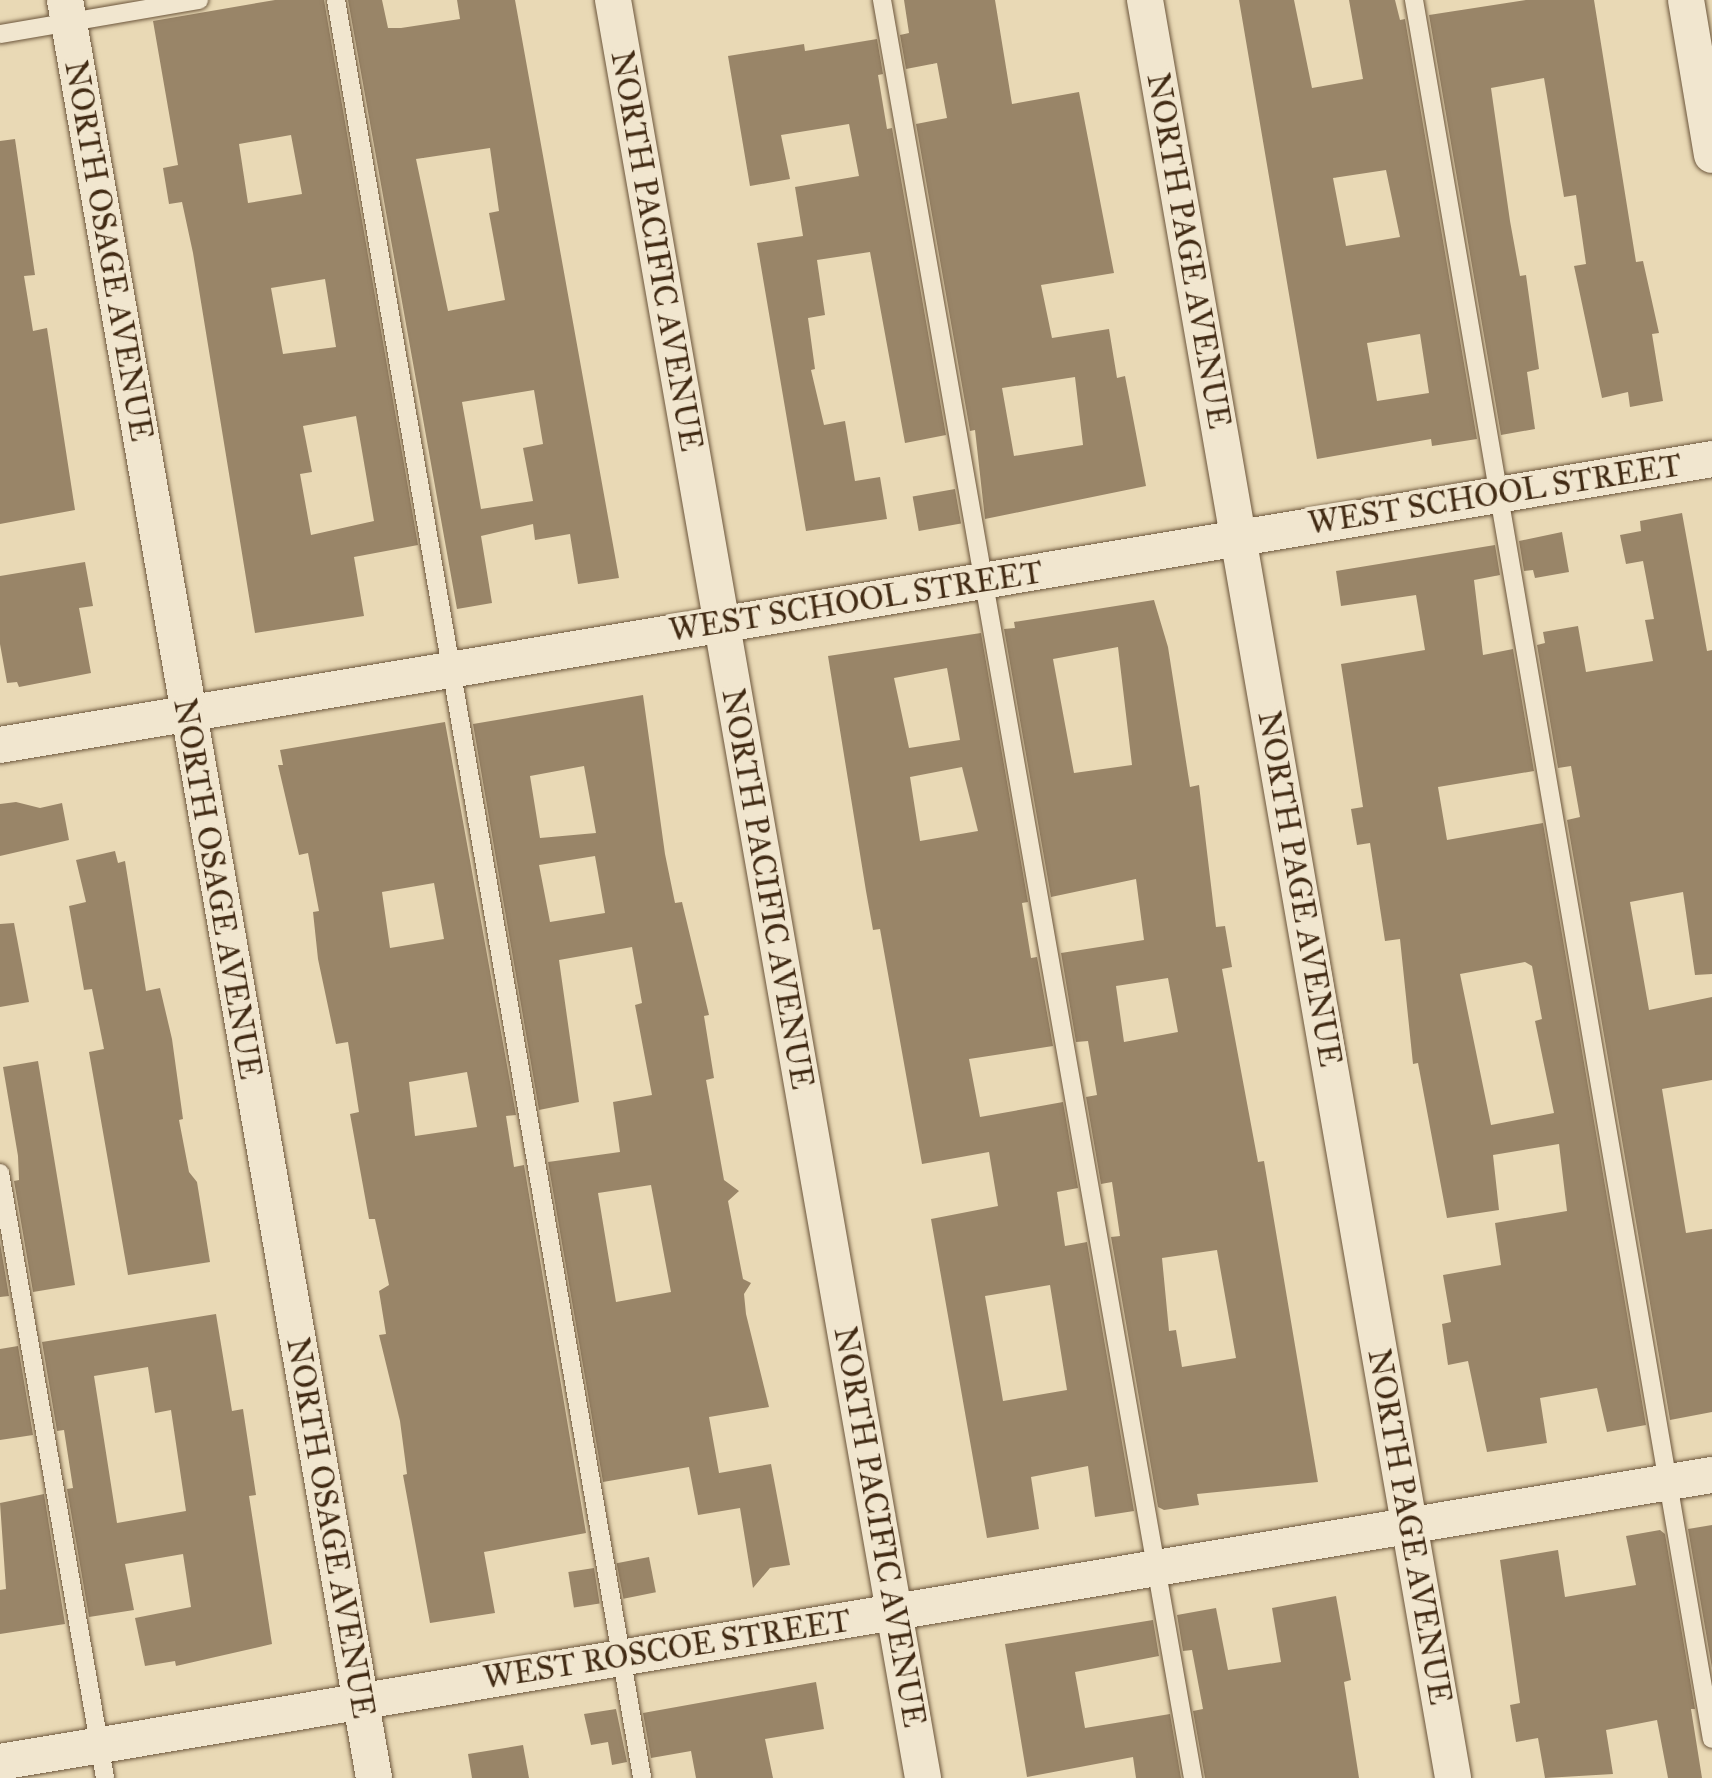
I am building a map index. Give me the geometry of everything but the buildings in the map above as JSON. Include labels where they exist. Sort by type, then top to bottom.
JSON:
[{"type":"street","name":"NORTH PACIFIC AVENUE","points":[[613,0],[923,1778]]},
{"type":"street","name":"NORTH PAGE AVENUE","points":[[1145,0],[1453,1778]]},
{"type":"street","points":[[1686,0],[1712,155]]},
{"type":"street","name":"NORTH OSAGE AVENUE","points":[[67,11],[185,714],[374,1778]]},
{"type":"street","name":"WEST SCHOOL STREET","points":[[0,745],[1712,459]]},
{"type":"street","name":"WEST ROSCOE STREET","points":[[0,1762],[102,1762],[360,1702],[1712,1475]]},
{"type":"lane","points":[[0,34],[67,11],[199,0]]},
{"type":"lane","points":[[336,0],[642,1778]]},
{"type":"lane","points":[[882,0],[1193,1778]]},
{"type":"lane","points":[[1414,0],[1712,1739]]},
{"type":"lane","points":[[0,1173],[102,1762]]}]
